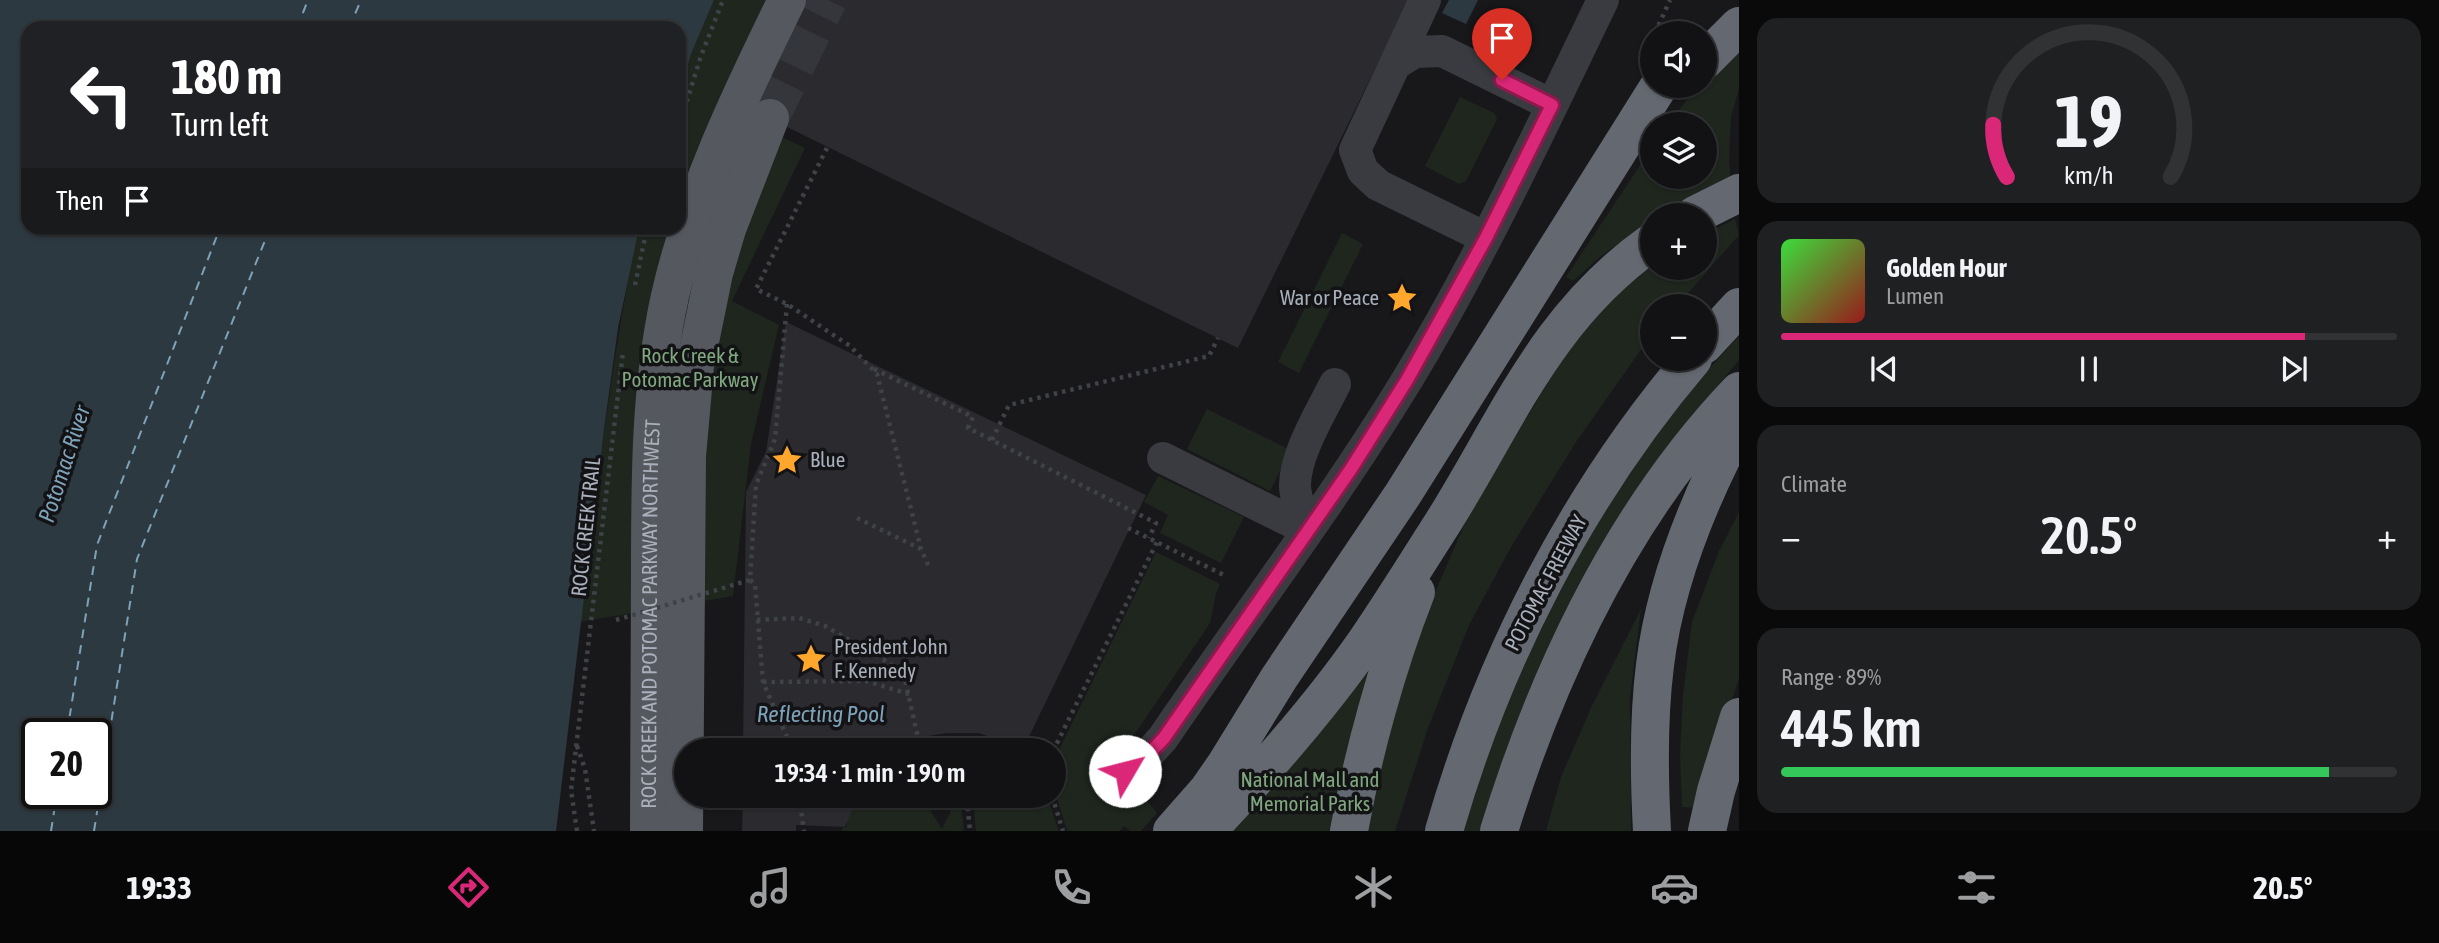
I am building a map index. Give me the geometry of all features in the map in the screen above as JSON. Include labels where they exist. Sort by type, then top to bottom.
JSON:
[{"type":"highway","points":[[1713,21],[1732,0]]},
{"type":"highway","points":[[1717,48],[1739,26]]},
{"type":"highway","points":[[1172,831],[1208,790],[1226,764],[1279,678],[1403,494],[1652,98]]},
{"type":"highway","points":[[1590,197],[1672,98]]},
{"type":"highway","points":[[1207,831],[1249,786],[1367,641],[1447,516],[1500,422],[1552,341],[1585,300],[1610,275],[1640,251]]},
{"type":"highway","points":[[1717,331],[1739,307]]},
{"type":"highway","name":"POTOMAC FREEWAY","points":[[1444,831],[1482,717],[1536,596],[1615,462],[1644,419],[1683,371]]},
{"type":"highway","points":[[1499,831],[1546,697],[1608,573],[1679,461],[1739,391]]},
{"type":"highway","points":[[1652,831],[1651,706],[1661,628],[1680,559],[1739,424]]},
{"type":"highway","points":[[1349,831],[1362,770],[1397,645],[1447,516]]},
{"type":"highway","points":[[1707,831],[1739,717]]},
{"type":"main road","name":"ROCK CREEK AND POTOMAC PARKWAY NORTHWEST","points":[[649,831],[651,449],[670,295],[705,176],[727,123],[787,0]]},
{"type":"main road","name":"ROCK CREEK AND POTOMAC PARKWAY NORTHWEST","points":[[684,831],[687,456],[695,366],[711,285],[727,229],[770,118]]},
{"type":"street","points":[[1425,0],[1355,150],[1363,171],[1378,185],[1486,238]]},
{"type":"street","points":[[1125,771],[1144,759],[1164,738],[1351,469],[1407,380],[1486,238],[1603,0]]},
{"type":"street","points":[[1395,64],[1415,52],[1442,51],[1552,105]]},
{"type":"street","points":[[1308,530],[1296,497],[1295,484],[1301,457],[1335,384]]},
{"type":"street","points":[[1163,458],[1308,530]]},
{"type":"path","points":[[686,104],[723,0]]},
{"type":"path","points":[[1660,21],[1670,0]]},
{"type":"path","points":[[827,148],[756,289],[788,304],[850,346],[877,374],[921,549],[929,567]]},
{"type":"path","points":[[634,290],[646,235]]},
{"type":"path","points":[[750,580],[756,485],[775,439],[788,304]]},
{"type":"path","points":[[992,440],[1009,405],[1209,356],[1218,338]]},
{"type":"path","name":"ROCK CREEK TRAIL","points":[[577,831],[571,790],[625,344]]},
{"type":"path","points":[[871,367],[973,417],[968,428],[1156,523],[1149,538]]},
{"type":"path","points":[[857,518],[921,549]]},
{"type":"path","points":[[1128,528],[1226,576]]},
{"type":"path","points":[[1059,738],[1157,542]]},
{"type":"path","points":[[750,580],[755,584],[763,682],[787,738]]},
{"type":"path","points":[[616,620],[750,580]]},
{"type":"path","points":[[757,620],[799,618],[825,626],[903,671],[918,738]]},
{"type":"path","points":[[763,682],[866,681],[909,694]]},
{"type":"path","points":[[577,745],[585,769],[594,831]]},
{"type":"path","points":[[801,808],[804,831]]},
{"type":"path","points":[[968,808],[970,831]]},
{"type":"path","points":[[1056,808],[1063,831]]},
{"type":"green space","name":"Rock Creek & Potomac Parkway","points":[[714,0],[851,0],[782,137],[805,148],[732,301],[779,325],[751,444],[733,596],[580,622],[598,477],[636,237],[686,235],[686,72]]},
{"type":"green space","points":[[1739,44],[1739,89],[1731,117],[1731,179],[1717,185],[1717,112],[1678,112],[1688,98],[1717,98],[1717,65]]},
{"type":"green space","points":[[1460,97],[1494,113],[1497,119],[1466,181],[1459,184],[1425,166]]},
{"type":"green space","points":[[1640,165],[1640,189],[1708,189],[1679,203],[1640,203],[1640,228],[1573,281],[1566,277]]},
{"type":"green space","points":[[1735,219],[1739,235],[1717,260],[1717,228]]},
{"type":"green space","points":[[1342,233],[1363,244],[1299,373],[1278,362]]},
{"type":"green space","points":[[1640,275],[1640,280],[1700,280],[1687,294],[1640,294],[1640,351],[1576,442],[1511,547],[1469,625],[1428,728],[1395,831],[1363,831],[1387,732],[1433,597],[1472,507],[1568,350],[1616,295]]},
{"type":"green space","points":[[1739,336],[1739,360],[1686,424],[1481,831],[1462,831],[1493,735],[1557,593],[1596,524],[1649,443],[1708,371],[1717,371],[1717,361]]},
{"type":"green space","points":[[1207,409],[1290,450],[1270,491],[1187,449]]},
{"type":"green space","points":[[1158,476],[1244,517],[1221,563],[1160,533],[1168,515],[1144,502]]},
{"type":"green space","points":[[1739,512],[1739,678],[1697,808],[1682,807],[1680,755],[1683,695],[1692,622],[1719,551]]},
{"type":"green space","points":[[1156,552],[1220,584],[1210,623],[1116,762],[1157,813],[1141,831],[1130,831],[1124,826],[1120,831],[1067,831],[1060,808],[1066,808],[1065,738]]},
{"type":"green space","points":[[1641,609],[1630,698],[1631,831],[1546,831],[1561,777],[1591,708]]},
{"type":"green space","name":"National Mall and Memorial Parks","points":[[1374,657],[1341,831],[1225,831]]},
{"type":"green space","points":[[847,808],[929,808],[942,829],[950,808],[961,808],[964,831],[842,831],[842,828],[847,827]]},
{"type":"green space","points":[[974,808],[1051,808],[1059,831],[976,831]]},
{"type":"water","name":"Potomac River","points":[[0,0],[714,0],[686,72],[686,21],[21,21],[21,235],[638,235],[618,328],[556,831],[0,831]]},
{"type":"water","points":[[1449,0],[1478,0],[1466,24],[1442,13]]},
{"type":"building","points":[[801,0],[1409,0],[1238,348],[748,108]]},
{"type":"building","points":[[786,322],[1146,495],[1028,738],[992,738],[979,733],[947,733],[915,738],[743,738],[746,492],[766,452]]},
{"type":"building","points":[[743,808],[853,808],[845,827],[796,825],[796,831],[742,831]]},
{"type":"ferry route","points":[[300,21],[308,0]]},
{"type":"ferry route","points":[[352,21],[361,0]]},
{"type":"ferry route","points":[[69,718],[97,545],[217,235]]},
{"type":"ferry route","points":[[94,831],[137,559],[267,235]]},
{"type":"ferry route","points":[[51,831],[54,809]]},
{"type":"tunnel","points":[[770,118],[828,0]]},
{"type":"place","name":"War or Peace","points":[[1402,298]]},
{"type":"place","name":"Blue","points":[[787,460]]},
{"type":"place","name":"President John F. Kennedy","points":[[811,659]]},
{"type":"route","points":[[1125,771],[1144,759],[1164,738],[1328,503],[1407,380],[1459,289],[1552,105],[1502,80]]},
{"type":"water label","name":"Reflecting Pool","points":[[821,714]]}]
